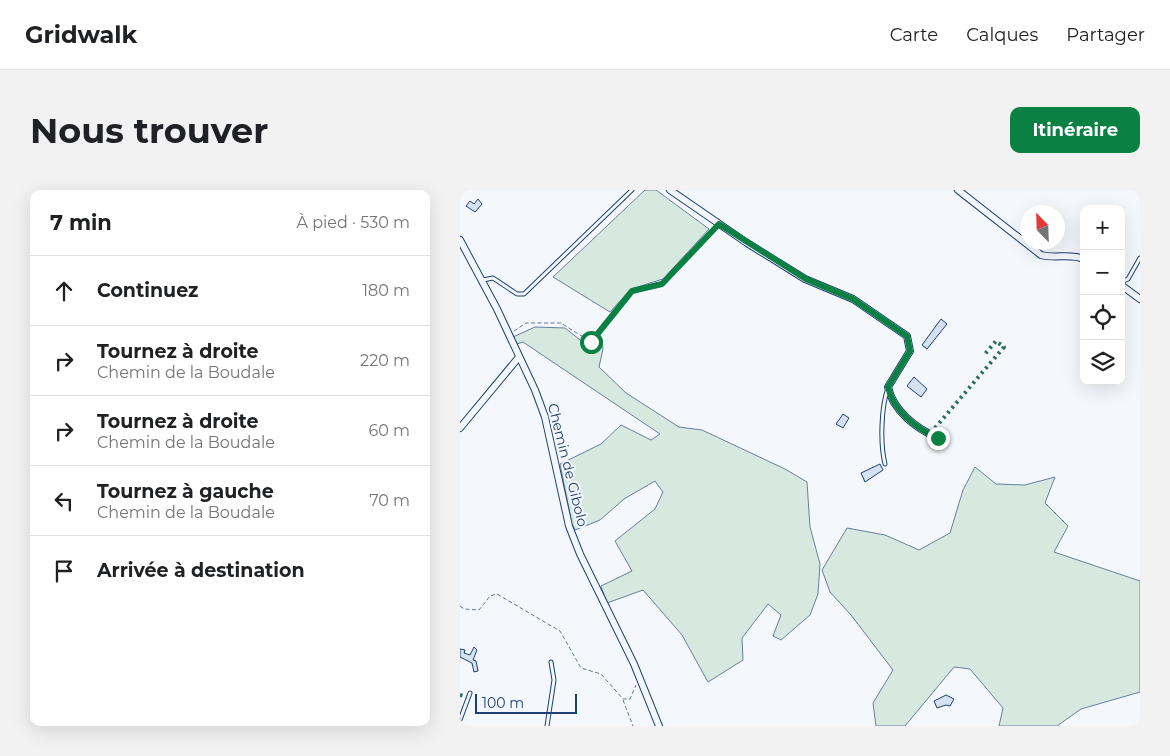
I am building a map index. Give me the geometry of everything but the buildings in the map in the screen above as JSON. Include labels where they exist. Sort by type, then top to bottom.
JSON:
[{"type":"street","points":[[670,190],[719,224],[806,279],[853,299],[907,336],[910,351],[888,387],[890,394],[907,419],[938,438]]},
{"type":"street","points":[[958,190],[1040,255],[1080,258]]},
{"type":"street","name":"Chemin de Gibolo","points":[[460,240],[508,334],[545,417],[569,526],[580,554],[640,678],[659,726]]},
{"type":"street","points":[[1125,286],[1140,299]]},
{"type":"street","points":[[460,428],[519,357]]},
{"type":"lane","points":[[482,280],[493,278],[517,294],[524,294],[632,190]]},
{"type":"lane","points":[[1125,281],[1128,279],[1140,258]]},
{"type":"lane","points":[[885,464],[882,453],[883,400],[888,387]]},
{"type":"lane","points":[[547,726],[554,680],[551,662]]},
{"type":"lane","points":[[460,720],[470,693]]},
{"type":"path","points":[[508,334],[526,323],[561,322],[591,342],[632,291],[662,284],[719,224]]},
{"type":"path","points":[[460,606],[464,609],[479,610],[490,596],[497,594],[560,631],[581,668],[601,674],[623,699],[632,726]]},
{"type":"path","points":[[623,699],[630,698],[640,678]]},
{"type":"shaded area","points":[[645,190],[656,190],[709,229],[663,279],[631,289],[610,312],[553,277]]},
{"type":"shaded area","points":[[535,327],[565,328],[589,347],[602,339],[603,349],[599,367],[626,393],[679,427],[702,430],[785,469],[807,482],[810,527],[820,564],[818,594],[810,615],[781,640],[773,636],[781,615],[768,604],[742,638],[743,660],[708,682],[682,635],[643,590],[607,603],[601,586],[632,571],[615,541],[655,509],[663,492],[655,481],[624,499],[600,520],[575,530],[572,524],[560,464],[601,444],[621,425],[651,440],[660,434],[523,342],[517,344],[513,337]]},
{"type":"shaded area","points":[[975,467],[996,484],[1025,485],[1055,477],[1045,503],[1068,526],[1054,552],[1140,581],[1140,692],[1081,709],[1057,726],[999,726],[1003,708],[970,669],[954,667],[905,726],[876,726],[873,703],[893,670],[851,615],[830,592],[822,570],[847,528],[885,535],[919,550],[950,533],[963,490]]},
{"type":"hedge","points":[[935,428],[1004,347],[996,341],[985,354]]},
{"type":"hedge","points":[[460,695],[467,697]]},
{"type":"route","points":[[591,342],[632,291],[662,284],[719,224],[806,279],[853,299],[907,336],[910,351],[888,387],[890,394],[907,419],[938,438]]}]
